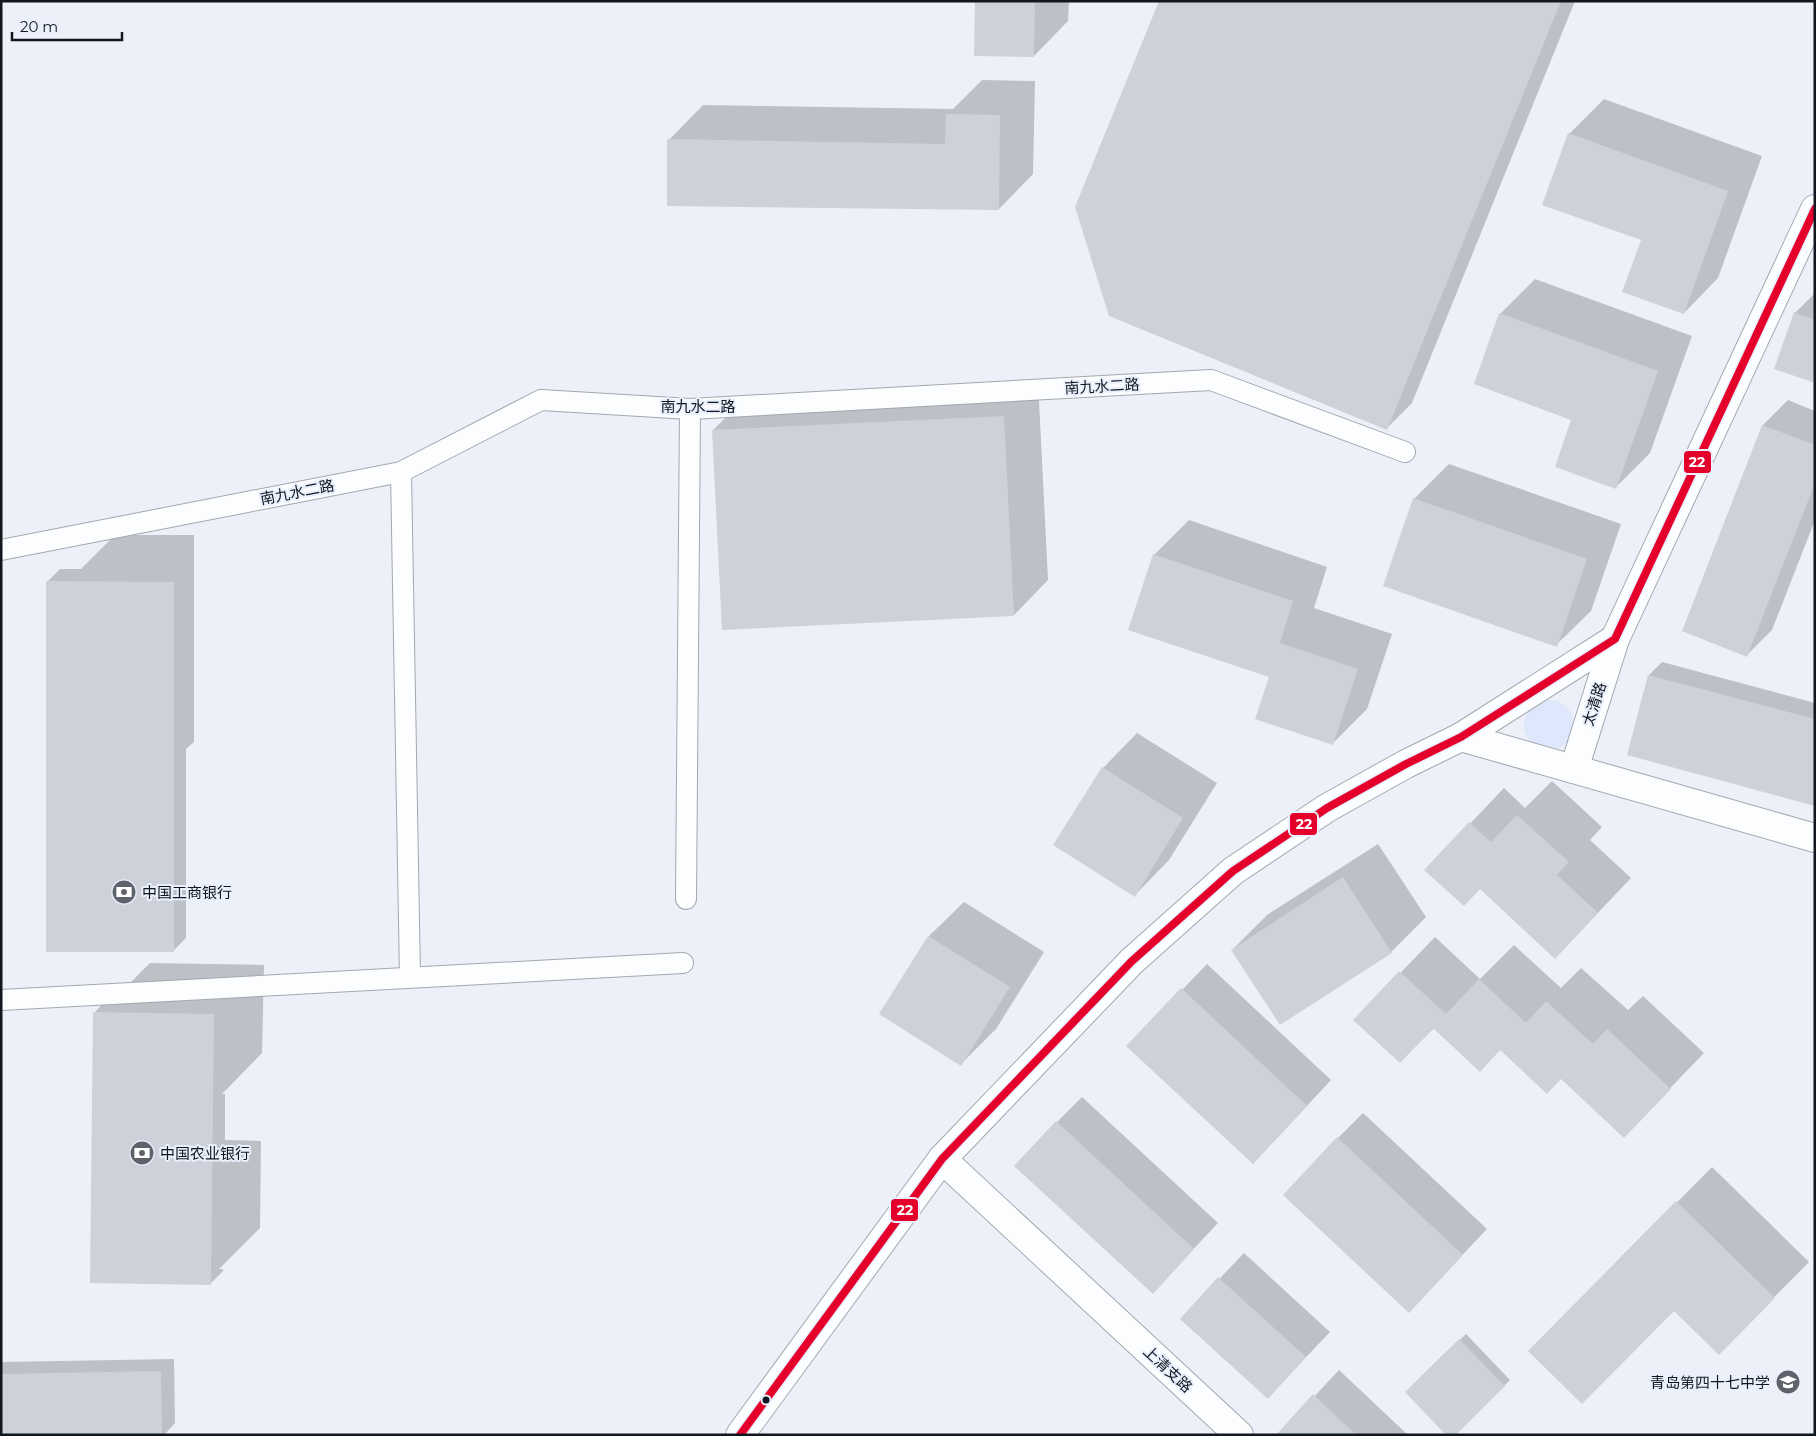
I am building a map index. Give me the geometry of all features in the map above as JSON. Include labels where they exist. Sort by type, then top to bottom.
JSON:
[{"type":"street","name":"太清路","points":[[1574,769],[1615,639],[1815,209]]},
{"type":"street","name":"太清路","points":[[740,1435],[942,1160],[1132,961],[1232,872],[1327,808],[1406,764],[1460,737],[1615,639]]},
{"type":"street","points":[[1460,737],[1815,838]]},
{"type":"street","name":"上清支路","points":[[942,1160],[1239,1435]]},
{"type":"lane","name":"南九水二路","points":[[1,550],[401,472],[541,400],[690,409],[1211,380],[1405,452]]},
{"type":"lane","points":[[686,900],[690,409]]},
{"type":"lane","points":[[401,472],[410,977]]},
{"type":"lane","points":[[1,1000],[682,963]]},
{"type":"shaded area","points":[[1554,700],[1567,707],[1573,715],[1573,735],[1567,743],[1559,749],[1544,750],[1531,743],[1525,735],[1524,720],[1531,707],[1539,701]]},
{"type":"building","points":[[975,1],[1035,1],[1034,57],[974,56]]},
{"type":"building","points":[[1159,1],[1561,1],[1387,430],[1109,316],[1075,207]]},
{"type":"building","points":[[946,114],[1000,115],[999,210],[667,206],[667,139],[945,144]]},
{"type":"building","points":[[1568,133],[1728,191],[1684,314],[1622,292],[1641,240],[1542,205]]},
{"type":"building","points":[[1794,312],[1815,320],[1815,383],[1774,369]]},
{"type":"building","points":[[1499,313],[1658,371],[1616,489],[1555,467],[1571,420],[1474,384]]},
{"type":"building","points":[[1004,416],[1014,616],[722,630],[712,430]]},
{"type":"building","points":[[1762,425],[1815,445],[1815,483],[1747,657],[1682,631]]},
{"type":"building","points":[[1413,498],[1587,559],[1557,647],[1383,586]]},
{"type":"building","points":[[1153,554],[1293,601],[1280,643],[1358,669],[1333,745],[1255,719],[1269,677],[1128,630]]},
{"type":"building","points":[[46,581],[174,582],[174,952],[46,952]]},
{"type":"building","points":[[1648,675],[1815,719],[1815,806],[1627,755]]},
{"type":"building","points":[[1102,767],[1183,818],[1135,897],[1053,845]]},
{"type":"building","points":[[1517,815],[1569,862],[1557,875],[1598,913],[1555,959],[1480,889],[1464,906],[1424,870],[1469,822],[1491,842]]},
{"type":"building","points":[[1343,877],[1392,953],[1280,1025],[1231,950]]},
{"type":"building","points":[[928,936],[1010,987],[961,1066],[879,1014]]},
{"type":"building","points":[[1399,971],[1446,1014],[1479,979],[1526,1023],[1546,1001],[1593,1044],[1607,1029],[1671,1089],[1624,1138],[1561,1079],[1547,1094],[1500,1050],[1480,1072],[1433,1028],[1400,1063],[1353,1020]]},
{"type":"building","points":[[1181,988],[1307,1106],[1253,1164],[1126,1046]]},
{"type":"building","points":[[93,1012],[214,1014],[211,1285],[90,1283]]},
{"type":"building","points":[[1056,1121],[1194,1249],[1153,1294],[1014,1166]]},
{"type":"building","points":[[1337,1137],[1463,1255],[1409,1313],[1283,1195]]},
{"type":"building","points":[[1676,1201],[1775,1298],[1719,1355],[1674,1311],[1582,1404],[1528,1351]]},
{"type":"building","points":[[1218,1277],[1306,1357],[1268,1399],[1180,1319]]},
{"type":"building","points":[[1459,1339],[1505,1386],[1456,1435],[1446,1435],[1405,1392]]},
{"type":"building","points":[[161,1371],[162,1435],[1,1435],[1,1374]]},
{"type":"building","points":[[1313,1394],[1356,1435],[1276,1435]]},
{"type":"transit line","name":"22","points":[[740,1435],[942,1159],[1132,961],[1233,871],[1327,808],[1406,764],[1461,737],[1615,639],[1815,209]]},
{"type":"place","name":"中国工商银行","points":[[124,892]]},
{"type":"place","name":"中国农业银行","points":[[142,1153]]},
{"type":"place","name":"青岛第四十七中学","points":[[1788,1382]]}]
